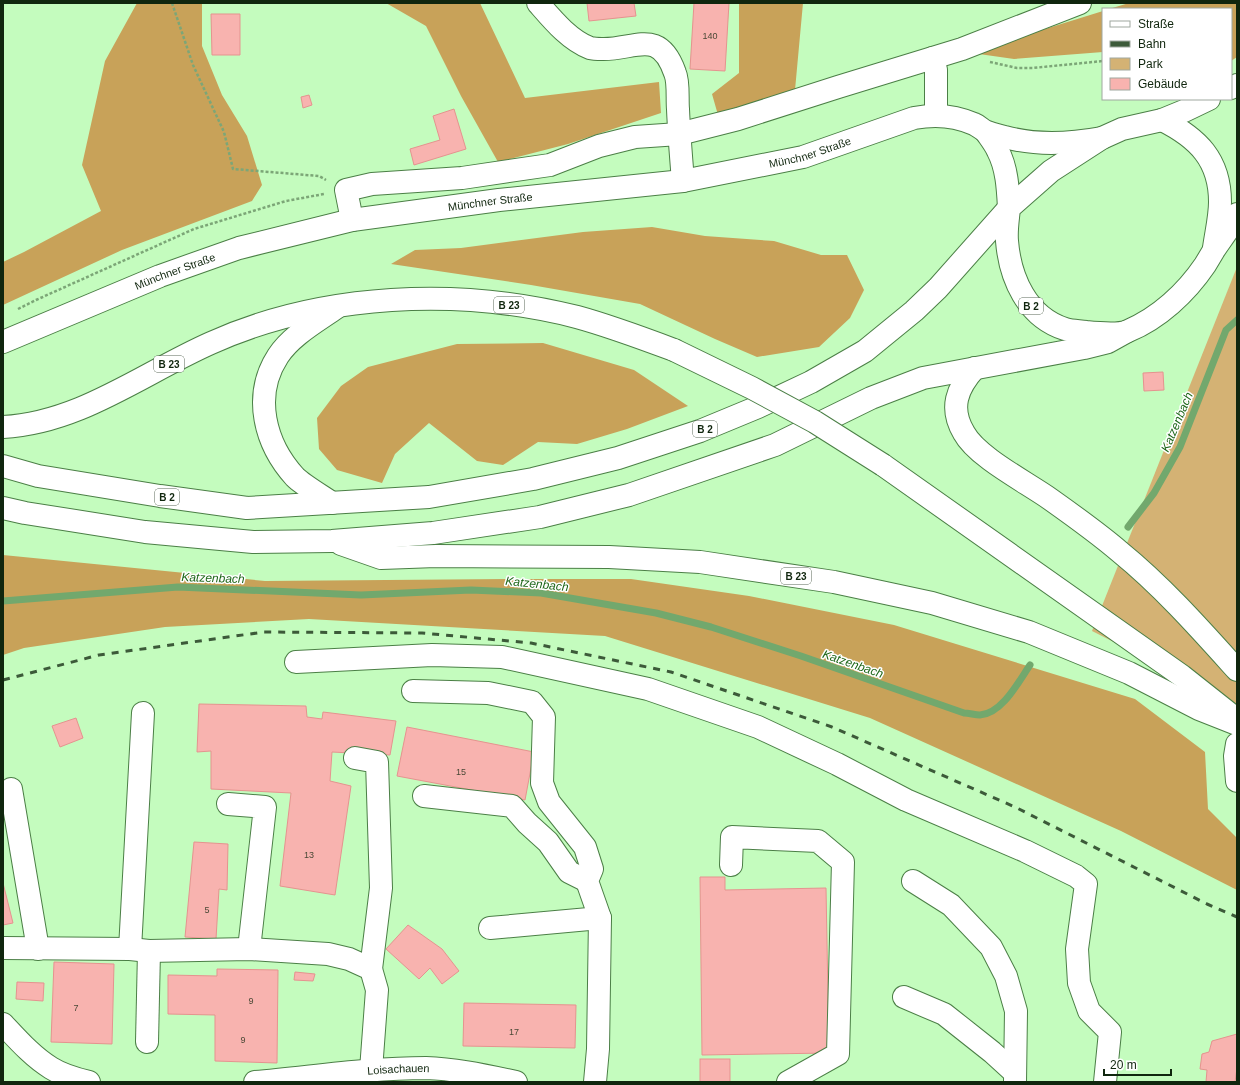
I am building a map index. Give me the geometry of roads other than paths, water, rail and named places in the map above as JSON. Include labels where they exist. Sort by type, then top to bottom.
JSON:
[{"type":"main road","points":[[538,3],[571,37],[591,48],[608,49],[649,44],[659,48],[669,58],[676,74],[683,181]]},
{"type":"main road","points":[[352,220],[346,190],[372,184],[462,178],[550,165],[599,146],[635,137],[679,134],[738,119],[962,49],[1080,3]]},
{"type":"main road","points":[[933,58],[936,70],[936,115]]},
{"type":"main road","name":"B 2","points":[[3,466],[38,476],[160,496],[247,508],[429,497],[533,479],[618,458],[700,431],[758,407],[811,382],[865,351],[919,306],[1009,208],[1051,171],[1102,138],[1122,129],[1162,120],[1207,100]]},
{"type":"main road","name":"Münchner Straße","points":[[3,342],[160,276],[239,248],[352,220],[498,200],[683,181],[803,157],[914,118],[936,115],[958,118],[974,124],[986,132]]},
{"type":"main road","name":"B 2","points":[[1162,120],[1179,128],[1200,145],[1208,156],[1214,169],[1219,188],[1220,203],[1213,251]]},
{"type":"main road","points":[[986,132],[1006,138],[1042,143],[1066,143],[1102,138]]},
{"type":"main road","points":[[986,132],[999,152],[1005,170],[1009,208]]},
{"type":"main road","name":"B 2","points":[[1009,208],[1007,240],[1012,272],[1019,289],[1037,313],[1053,324],[1066,329],[1102,334],[1126,332]]},
{"type":"main road","name":"B 2","points":[[3,508],[25,513],[145,532],[253,542],[332,541],[433,533],[540,517],[629,495],[775,445],[871,398],[923,378],[1084,348],[1108,342],[1166,308],[1181,294],[1205,265],[1213,251],[1232,225],[1237,214]]},
{"type":"main road","name":"B 23","points":[[3,427],[45,420],[92,404],[210,343],[257,324],[306,311],[376,301],[422,299],[467,300],[521,306],[576,317],[674,350],[752,388],[815,422],[883,465],[1182,676],[1237,720]]},
{"type":"main road","points":[[332,503],[296,478],[279,456],[269,435],[264,414],[264,393],[270,374],[278,357],[290,342],[338,307]]},
{"type":"main road","points":[[975,368],[964,380],[957,395],[956,412],[962,429],[972,444],[984,455],[1050,499],[1121,552],[1173,602],[1237,670]]},
{"type":"main road","name":"B 23","points":[[332,541],[381,558],[436,556],[523,556],[624,558],[700,562],[834,582],[932,603],[1029,632],[1129,672],[1199,709],[1237,724]]},
{"type":"main road","points":[[296,662],[432,654],[502,658],[648,689],[758,726],[837,764],[906,800],[1025,851],[1076,876],[1086,884],[1077,949],[1079,983],[1089,1011],[1110,1032],[1105,1082]]},
{"type":"main road","points":[[413,691],[488,693],[532,702],[544,717],[542,783],[549,802],[586,848],[592,869],[587,880],[600,918],[598,1049],[595,1082]]},
{"type":"main road","points":[[143,713],[140,950],[147,1042]]},
{"type":"main road","points":[[1237,744],[1235,756],[1237,781]]},
{"type":"main road","points":[[355,758],[377,762],[381,888],[370,969],[377,990],[371,1070]]},
{"type":"main road","points":[[10,789],[38,949]]},
{"type":"main road","points":[[424,796],[512,806],[527,823],[548,842],[569,872],[587,880]]},
{"type":"main road","points":[[228,804],[265,808],[249,949]]},
{"type":"main road","points":[[731,865],[732,836],[818,841],[843,862],[838,1054],[788,1082]]},
{"type":"main road","points":[[913,881],[951,905],[991,947],[1006,976],[1016,1011],[1015,1078]]},
{"type":"main road","points":[[490,928],[600,918]]},
{"type":"main road","points":[[3,948],[140,950],[249,949],[328,954],[349,959],[370,969]]},
{"type":"main road","points":[[904,997],[944,1014],[992,1052],[1015,1078]]},
{"type":"main road","points":[[3,1024],[27,1049],[45,1075],[74,1078],[89,1082]]},
{"type":"main road","name":"Loisachauen","points":[[255,1082],[371,1070],[427,1068],[474,1074],[516,1082]]},
{"type":"waterway","name":"Katzenbach","points":[[1128,527],[1154,493],[1180,447],[1226,330],[1237,320]]},
{"type":"waterway","name":"Katzenbach","points":[[3,601],[178,587],[361,595],[471,590],[541,593],[656,613],[711,627],[801,656],[964,713],[978,715],[988,713],[1003,703],[1030,665]]},
{"type":"railway","points":[[3,680],[99,655],[264,632],[422,633],[531,643],[671,672],[832,727],[1015,807],[1207,904],[1237,917]]}]
